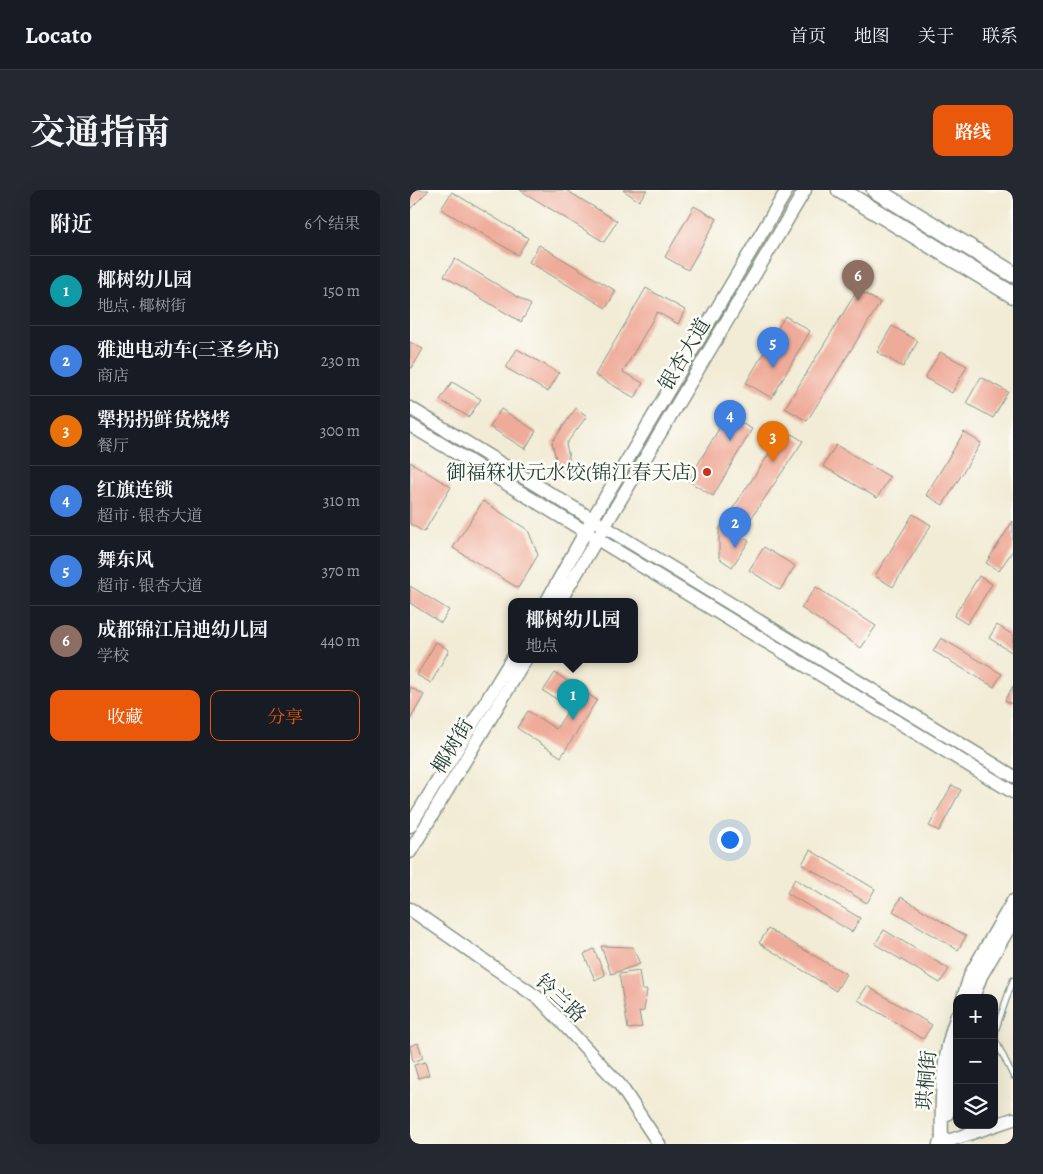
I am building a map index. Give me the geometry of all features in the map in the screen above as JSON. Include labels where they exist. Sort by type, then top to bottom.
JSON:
[{"type":"highway","points":[[840,190],[1013,295]]},
{"type":"highway","points":[[875,190],[1013,274]]},
{"type":"street","name":"银杏大道","points":[[585,532],[787,190]]},
{"type":"street","name":"银杏大道","points":[[597,539],[805,190]]},
{"type":"street","points":[[410,408],[1013,776]]},
{"type":"street","points":[[410,425],[1013,792]]},
{"type":"street","points":[[549,598],[585,532]]},
{"type":"street","points":[[562,598],[597,539]]},
{"type":"street","name":"椰树街","points":[[410,826],[510,663]]},
{"type":"street","name":"椰树街","points":[[410,852],[524,663]]},
{"type":"street","points":[[964,994],[971,973],[1013,901]]},
{"type":"street","name":"铃兰路","points":[[410,909],[541,1000],[620,1085],[659,1144]]},
{"type":"street","points":[[974,994],[981,976],[1013,921]]},
{"type":"street","name":"珙桐街","points":[[941,1144],[941,1083],[953,1025]]},
{"type":"street","name":"珙桐街","points":[[941,1144],[953,1071]]},
{"type":"street","points":[[941,1144],[1013,1119]]},
{"type":"lane","points":[[1013,980],[996,1029],[995,1039],[1013,1076]]},
{"type":"building","points":[[410,190],[429,190],[410,209]]},
{"type":"building","points":[[520,190],[566,190],[617,221],[604,242]]},
{"type":"building","points":[[623,190],[647,190],[639,201]]},
{"type":"building","points":[[452,192],[528,238],[518,255],[441,209]]},
{"type":"building","points":[[694,206],[717,219],[688,270],[665,257]]},
{"type":"building","points":[[539,245],[616,291],[606,308],[529,262]]},
{"type":"building","points":[[455,259],[531,305],[521,322],[444,276]]},
{"type":"building","points":[[646,288],[685,310],[678,324],[657,312],[623,372],[643,383],[635,398],[595,375]]},
{"type":"building","points":[[858,289],[880,303],[807,421],[785,408]]},
{"type":"building","points":[[785,316],[810,331],[772,398],[746,383]]},
{"type":"building","points":[[892,326],[918,341],[903,367],[877,352]]},
{"type":"building","points":[[410,342],[423,349],[412,368],[410,367]]},
{"type":"building","points":[[517,349],[559,373],[548,392],[506,368]]},
{"type":"building","points":[[940,352],[967,366],[952,393],[925,378]]},
{"type":"building","points":[[981,377],[1008,392],[993,418],[966,403]]},
{"type":"building","points":[[452,382],[481,399],[469,417],[440,400]]},
{"type":"building","points":[[576,408],[587,416],[566,444],[573,475],[560,477],[552,442]]},
{"type":"building","points":[[501,409],[536,431],[525,449],[490,427]]},
{"type":"building","points":[[727,415],[752,429],[713,496],[688,481]]},
{"type":"building","points":[[785,430],[803,441],[740,535],[749,541],[732,567],[719,558],[719,529]]},
{"type":"building","points":[[964,432],[981,443],[943,505],[926,495]]},
{"type":"building","points":[[836,445],[890,477],[877,498],[823,466]]},
{"type":"building","points":[[410,462],[451,487],[424,532],[410,524]]},
{"type":"building","points":[[483,501],[528,530],[538,555],[518,588],[453,548]]},
{"type":"building","points":[[913,514],[931,525],[893,587],[875,576]]},
{"type":"building","points":[[1013,521],[1013,550],[999,571],[986,563]]},
{"type":"building","points":[[764,547],[795,566],[780,590],[749,570]]},
{"type":"building","points":[[979,576],[992,584],[967,624],[954,616]]},
{"type":"building","points":[[410,586],[449,610],[441,623],[410,603]]},
{"type":"building","points":[[816,587],[876,626],[861,648],[801,608]]},
{"type":"building","points":[[997,625],[1013,635],[1013,653],[989,638]]},
{"type":"building","points":[[941,638],[1002,674],[994,687],[933,651]]},
{"type":"building","points":[[436,642],[449,650],[431,683],[417,675]]},
{"type":"building","points":[[555,673],[597,700],[561,757],[517,728],[528,711],[556,729],[570,707],[543,691]]},
{"type":"building","points":[[1013,686],[1013,705],[1005,700]]},
{"type":"building","points":[[410,687],[424,695],[410,720]]},
{"type":"building","points":[[952,785],[961,790],[939,831],[929,826]]},
{"type":"building","points":[[810,850],[875,889],[867,903],[802,864]]},
{"type":"building","points":[[795,879],[860,918],[852,932],[787,893]]},
{"type":"building","points":[[901,897],[966,936],[958,950],[893,911]]},
{"type":"building","points":[[768,929],[846,974],[836,991],[759,943]]},
{"type":"building","points":[[884,930],[949,969],[940,983],[875,944]]},
{"type":"building","points":[[601,946],[633,947],[640,964],[611,974]]},
{"type":"building","points":[[594,949],[605,975],[595,980],[584,954]]},
{"type":"building","points":[[639,971],[642,990],[647,990],[644,1011],[639,1012],[642,1027],[628,1029],[619,974]]},
{"type":"building","points":[[867,986],[932,1025],[923,1039],[858,1000]]},
{"type":"building","points":[[418,1043],[423,1058],[413,1062],[410,1046]]},
{"type":"building","points":[[425,1062],[429,1075],[418,1078],[414,1065]]},
{"type":"place","name":"成都锦江启迪幼儿园","points":[[858,301]]},
{"type":"place","name":"舞东风","points":[[773,368]]},
{"type":"place","name":"红旗连锁","points":[[730,441]]},
{"type":"place","name":"犟拐拐鲜货烧烤","points":[[773,462]]},
{"type":"place","name":"御福箖状元水饺(锦江春天店)","points":[[707,472]]},
{"type":"place","name":"雅迪电动车(三圣乡店)","points":[[735,548]]},
{"type":"place","name":"椰树幼儿园","points":[[573,720]]}]
